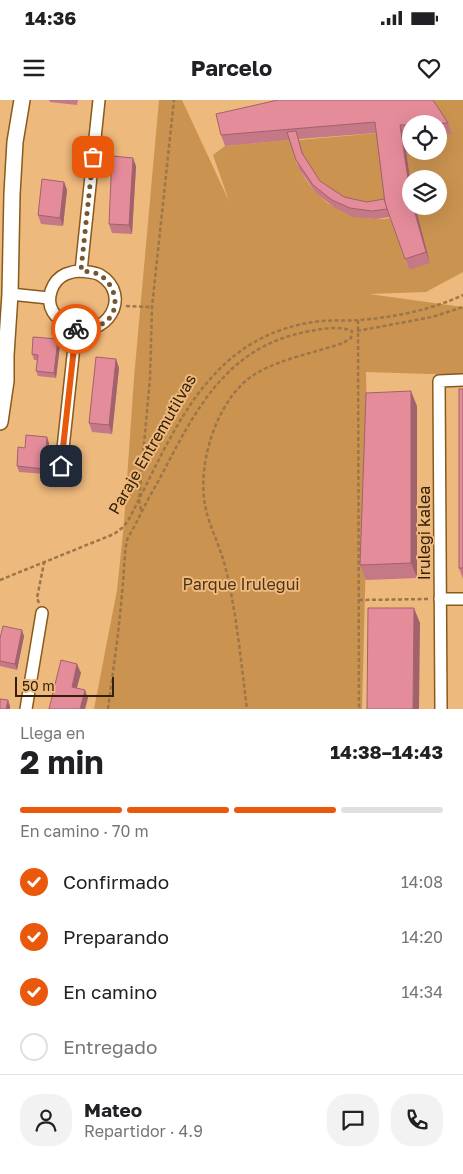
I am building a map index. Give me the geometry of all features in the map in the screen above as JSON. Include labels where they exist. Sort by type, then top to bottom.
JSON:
[{"type":"street","points":[[0,422],[6,381],[3,338],[10,294],[15,142],[22,100]]},
{"type":"street","points":[[81,270],[98,100]]},
{"type":"street","points":[[81,270],[99,274],[110,283],[115,292],[115,305],[111,315],[104,323],[94,328],[76,328],[62,322],[53,312],[50,298],[56,281],[67,273],[81,270]]},
{"type":"street","points":[[10,294],[50,298]]},
{"type":"street","points":[[61,466],[76,328]]},
{"type":"street","name":"Irulegi kalea","points":[[441,709],[439,380],[463,380]]},
{"type":"street","points":[[440,599],[463,599]]},
{"type":"street","points":[[26,709],[42,613]]},
{"type":"path","points":[[141,512],[139,500],[150,378],[152,307],[174,100]]},
{"type":"path","name":"Paraje Entremutilvas","points":[[0,580],[114,534],[128,521],[178,427],[199,392],[214,373],[236,354],[268,336],[293,327],[323,321],[358,320],[420,310],[463,294]]},
{"type":"path","points":[[115,305],[152,307]]},
{"type":"path","points":[[108,709],[117,644],[127,540],[183,433],[215,385],[231,369],[254,352],[296,333],[330,328],[358,331],[432,317],[463,307]]},
{"type":"path","points":[[358,320],[359,709]]},
{"type":"path","points":[[247,709],[240,649],[226,568],[212,530],[203,492],[210,440],[219,418],[229,402],[239,388],[257,372],[343,343],[351,338],[352,331]]},
{"type":"path","points":[[42,613],[37,598],[44,563]]},
{"type":"path","points":[[359,600],[440,599]]},
{"type":"green space","name":"Parque Irulegui","points":[[159,100],[182,100],[229,201],[213,155],[225,146],[291,140],[295,159],[300,170],[319,196],[346,213],[367,218],[390,218],[409,270],[414,215],[447,215],[447,170],[409,170],[408,160],[447,160],[447,133],[452,133],[447,126],[447,115],[439,115],[429,100],[463,100],[463,272],[426,292],[369,294],[463,307],[463,375],[366,372],[368,478],[362,709],[94,709],[117,590],[124,523],[134,378]]},
{"type":"green space","points":[[379,133],[388,208],[370,210],[323,189],[305,162],[299,140]]},
{"type":"building","points":[[278,100],[433,100],[443,115],[402,115],[402,125],[400,125],[402,160],[405,160],[407,170],[402,170],[402,215],[416,215],[426,252],[405,259],[385,203],[375,122],[221,135],[216,114]]},
{"type":"building","points":[[296,131],[302,153],[320,181],[344,197],[367,202],[384,199],[387,209],[372,211],[350,208],[332,200],[313,185],[296,160],[287,132]]},
{"type":"building","points":[[112,156],[133,158],[129,225],[109,224]]},
{"type":"building","points":[[42,179],[64,182],[60,218],[38,215]]},
{"type":"building","points":[[33,337],[58,339],[54,373],[36,371],[38,355],[32,354]]},
{"type":"building","points":[[96,357],[116,359],[109,425],[89,423]]},
{"type":"building","points":[[459,389],[463,389],[463,568],[459,568]]},
{"type":"building","points":[[411,391],[411,563],[360,565],[366,393]]},
{"type":"building","points":[[26,435],[47,437],[44,469],[17,466],[18,447],[25,448]]},
{"type":"building","points":[[368,608],[414,608],[413,709],[367,709]]},
{"type":"building","points":[[3,626],[22,630],[15,664],[0,661],[0,638]]},
{"type":"building","points":[[61,660],[77,664],[72,687],[85,690],[80,709],[49,709]]},
{"type":"building","points":[[0,699],[8,700],[6,709],[0,709]]},
{"type":"way so far","points":[[76,329],[94,328],[104,323],[111,315],[115,305],[115,292],[110,283],[99,274],[81,270],[93,157]]},
{"type":"route","points":[[61,466],[76,329]]}]
